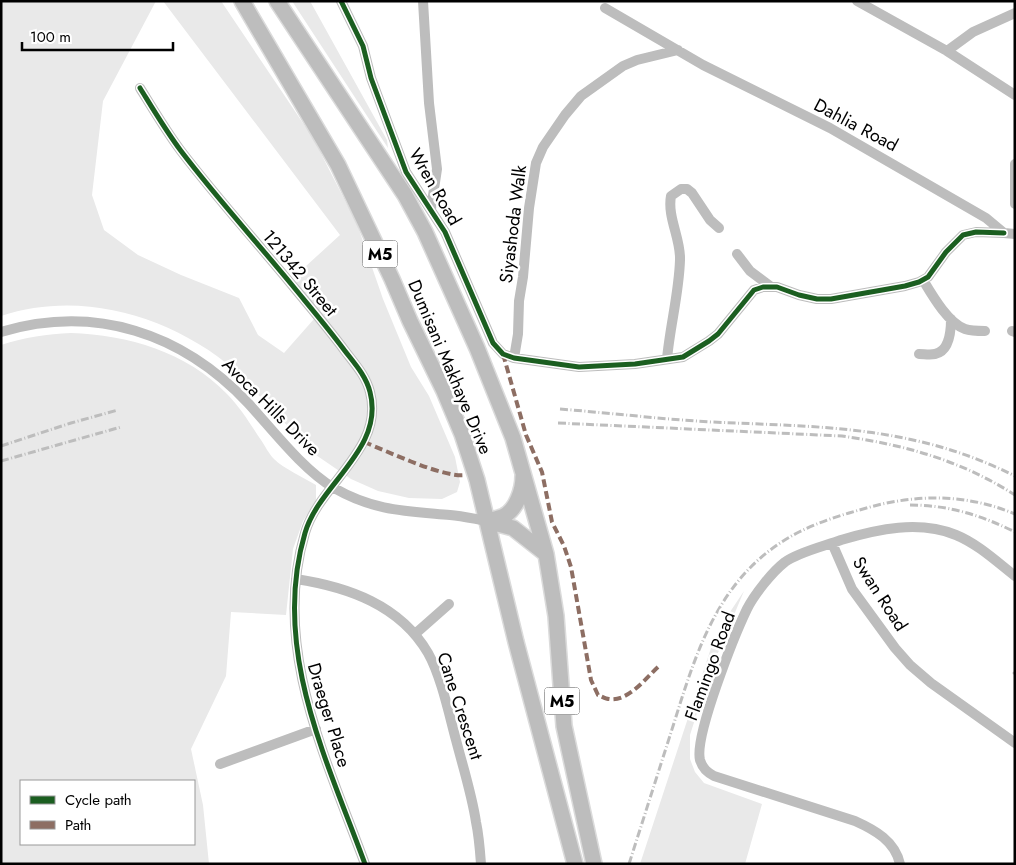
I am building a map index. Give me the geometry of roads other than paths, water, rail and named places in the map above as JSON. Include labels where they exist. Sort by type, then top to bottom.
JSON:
[{"type":"main road","name":"Dumisani Makhaye Drive","points":[[242,1],[326,143],[353,195],[459,426],[487,521],[516,642],[575,864]]},
{"type":"main road","name":"Dumisani Makhaye Drive","points":[[277,1],[405,195],[425,232],[477,348],[513,438],[546,554],[556,616],[564,726],[594,864]]},
{"type":"main road","points":[[487,521],[506,515],[510,510],[521,490],[523,472]]},
{"type":"main road","points":[[487,521],[513,528],[546,554]]},
{"type":"street","name":"Wren Road","points":[[341,1],[363,46],[371,78],[406,172],[446,232],[493,343],[503,354],[514,358]]},
{"type":"street","points":[[423,1],[429,103],[436,169],[431,209]]},
{"type":"street","points":[[857,1],[947,51],[1015,95]]},
{"type":"street","name":"Dahlia Road","points":[[605,8],[703,64],[830,128],[1009,233]]},
{"type":"street","points":[[947,51],[974,32],[1015,13]]},
{"type":"street","name":"Siyashoda Walk","points":[[514,358],[518,334],[529,208],[536,163],[543,147],[581,96],[623,66],[637,60],[678,50]]},
{"type":"street","name":"121342 Street","points":[[140,88],[180,150],[331,331],[368,384],[371,393],[372,413],[368,432],[359,450],[332,487]]},
{"type":"street","points":[[1015,164],[1015,204]]},
{"type":"street","points":[[667,359],[680,260],[679,239],[670,203],[671,196],[681,189],[687,189],[692,193],[710,220],[719,228]]},
{"type":"street","points":[[514,358],[579,367],[635,364],[683,357],[718,334],[754,290],[770,286],[817,299],[831,299],[905,286],[928,277],[946,252],[963,235],[976,232],[1009,233]]},
{"type":"street","points":[[737,254],[750,271],[770,286]]},
{"type":"street","points":[[923,280],[951,319],[964,329],[985,331]]},
{"type":"street","points":[[919,354],[934,354],[944,348],[952,331],[951,319]]},
{"type":"street","name":"Avoca Hills Drive","points":[[1,332],[43,323],[81,321],[117,326],[144,333],[176,346],[202,362],[225,380],[289,448],[332,487],[353,498],[398,511],[451,515],[487,521]]},
{"type":"street","name":"Draeger Place","points":[[332,487],[305,531],[296,579],[295,640],[299,668],[316,729],[365,864]]},
{"type":"street","name":"Swan Road","points":[[1015,576],[981,550],[956,535],[929,529],[903,527],[880,529],[832,543],[852,589],[895,648],[910,665],[931,683],[1015,744]]},
{"type":"street","name":"Flamingo Road","points":[[832,543],[785,562],[748,608],[714,692],[700,746],[700,758],[704,769],[714,776],[855,821],[870,828],[884,837],[893,847],[900,864]]},
{"type":"street","name":"Cane Crescent","points":[[296,579],[344,588],[360,595],[383,607],[415,634],[428,654],[444,695],[476,821],[482,864]]},
{"type":"street","points":[[415,634],[449,604]]},
{"type":"street","points":[[220,764],[316,729]]},
{"type":"railway","points":[[560,409],[692,421],[791,425],[866,432],[940,447],[977,459],[1015,476]]},
{"type":"railway","points":[[1,446],[118,410]]},
{"type":"railway","points":[[558,423],[842,436],[910,449],[953,463],[974,472],[1015,495]]},
{"type":"railway","points":[[1,461],[121,427]]},
{"type":"railway","points":[[629,864],[683,694],[704,639],[716,614],[731,590],[750,568],[772,549],[814,525],[855,511],[901,500],[920,498],[958,499],[977,502],[1015,514]]},
{"type":"railway","points":[[910,505],[924,505],[964,512],[1015,532]]}]
